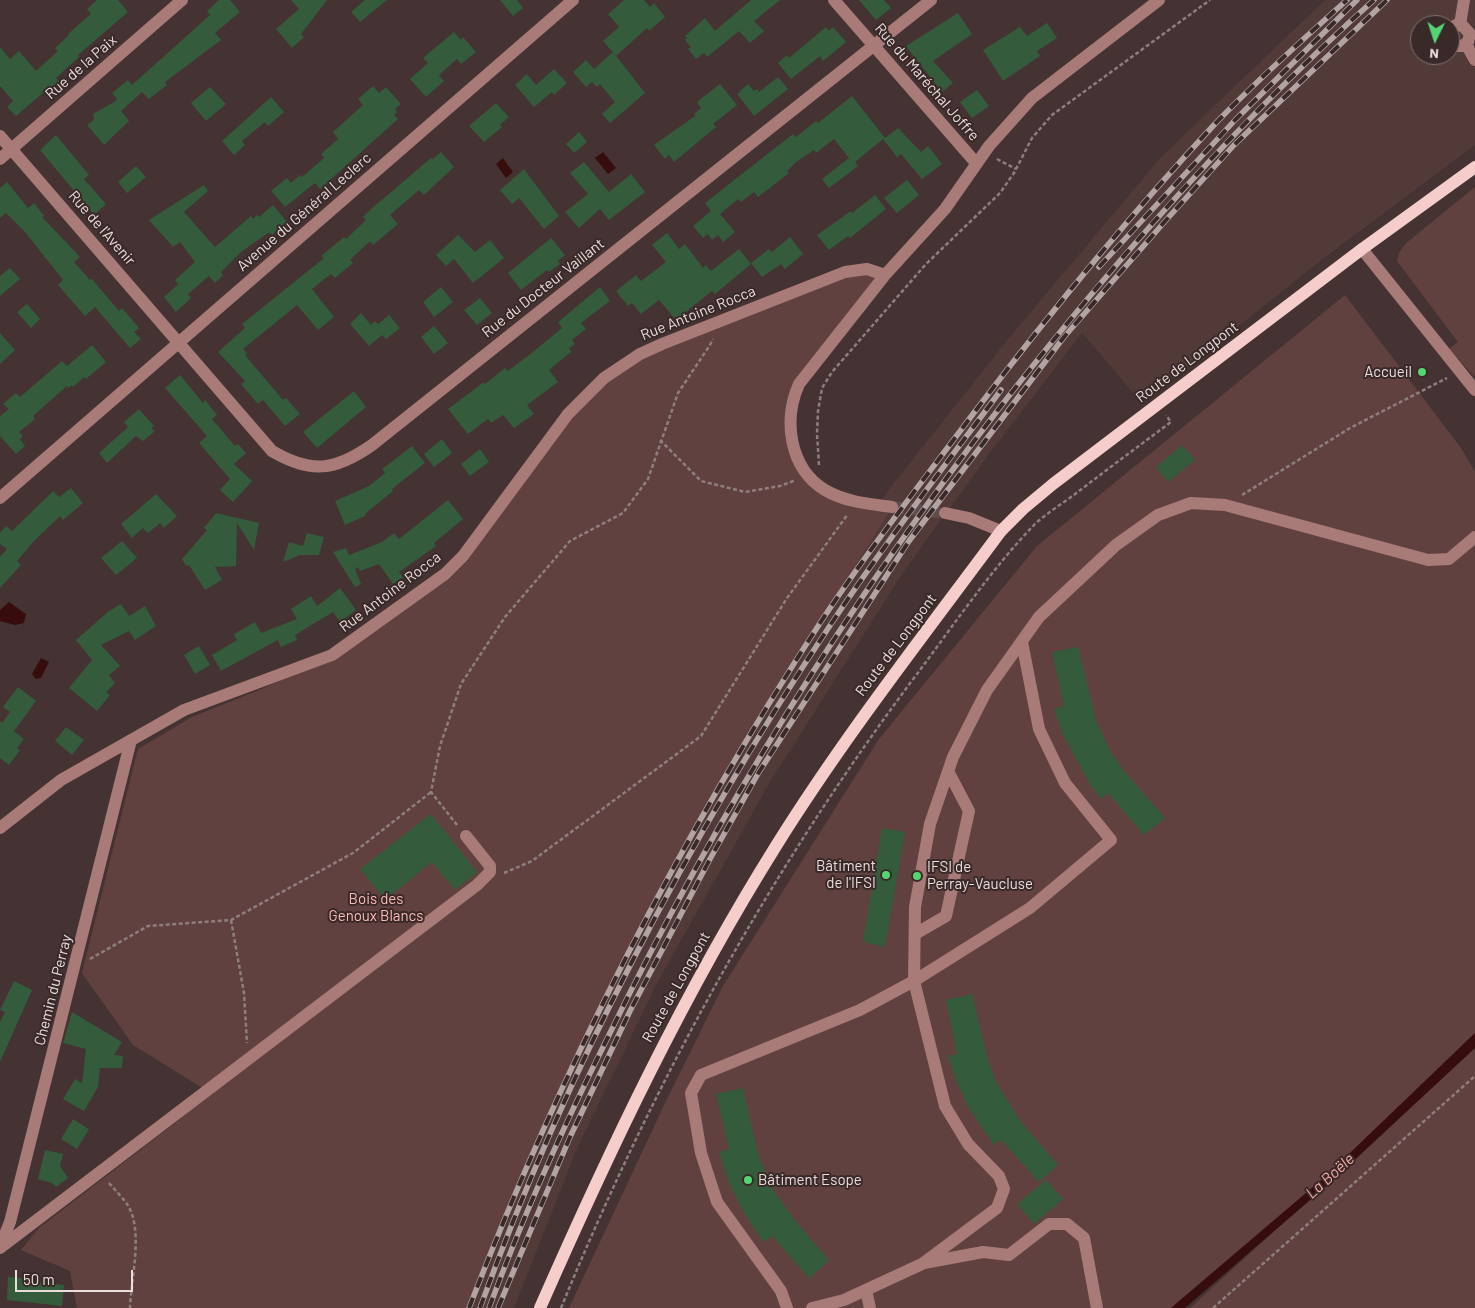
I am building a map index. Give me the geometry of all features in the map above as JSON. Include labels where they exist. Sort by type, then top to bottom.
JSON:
[{"type":"main road","name":"Route de Longpont","points":[[540,1308],[586,1203],[644,1082],[705,966],[771,855],[851,732],[1001,531],[1023,508],[1158,404],[1362,249],[1475,167]]},
{"type":"street","name":"Rue de la Paix","points":[[0,159],[182,0]]},
{"type":"street","name":"Avenue du Général Leclerc","points":[[0,498],[573,0]]},
{"type":"street","name":"Rue du Maréchal Joffre","points":[[834,0],[976,162]]},
{"type":"street","name":"Rue du Docteur Vaillant","points":[[179,342],[272,450],[299,464],[312,467],[333,466],[347,460],[372,445],[931,0]]},
{"type":"street","points":[[892,507],[851,500],[825,490],[810,477],[800,463],[791,438],[790,411],[793,397],[809,371],[886,276],[945,209],[976,162],[1032,98],[1159,0]]},
{"type":"street","points":[[1459,15],[1464,0]]},
{"type":"street","points":[[1460,27],[1466,28],[1470,34],[1466,44],[1460,46]]},
{"type":"street","points":[[1466,44],[1475,60]]},
{"type":"street","name":"Rue de l'Avenir","points":[[0,136],[179,342]]},
{"type":"street","points":[[1362,249],[1475,390]]},
{"type":"street","name":"Rue Antoine Rocca","points":[[0,828],[61,780],[184,710],[332,655],[445,574],[463,556],[568,414],[589,391],[640,354],[845,272],[866,270],[886,276]]},
{"type":"street","points":[[812,1308],[844,1300],[922,1264],[997,1208],[1004,1189],[999,1176],[968,1144],[945,1106],[914,981],[915,907],[930,824],[948,771],[987,690],[1040,617],[1116,545],[1158,515],[1191,503],[1225,505],[1428,560],[1448,559],[1475,537]]},
{"type":"street","points":[[945,513],[969,518],[1001,531]]},
{"type":"street","points":[[786,1308],[781,1291],[717,1202],[702,1154],[691,1093],[700,1075],[860,1010],[914,981],[1030,908],[1111,840],[1065,783],[1039,729],[1022,642]]},
{"type":"street","name":"Chemin du Perray","points":[[0,1248],[10,1222],[76,967],[131,740]]},
{"type":"street","points":[[915,934],[946,916],[968,811],[948,771]]},
{"type":"street","points":[[0,1248],[477,885],[490,872],[490,866],[466,836]]},
{"type":"street","points":[[922,1264],[983,1252],[1009,1255],[1049,1224],[1066,1224],[1084,1238],[1097,1308]]},
{"type":"street","points":[[866,1290],[870,1308]]},
{"type":"path","points":[[660,440],[702,480],[745,492],[780,486],[810,477],[819,470],[817,434],[822,388],[832,372],[926,264],[1000,193],[1016,169],[1032,138],[1052,115],[1210,0]]},
{"type":"path","points":[[984,152],[1016,169]]},
{"type":"path","points":[[76,967],[148,926],[231,920],[353,854],[431,792],[440,746],[461,684],[505,617],[570,541],[623,513],[648,479],[678,392],[710,346],[716,323]]},
{"type":"path","points":[[1225,505],[1350,428],[1460,372]]},
{"type":"path","points":[[560,1308],[588,1240],[680,1049],[719,976],[802,837],[892,707],[981,588],[1036,523],[1171,422],[1158,404]]},
{"type":"path","points":[[477,885],[532,861],[701,736],[787,598],[848,514],[851,500]]},
{"type":"path","points":[[431,792],[466,836]]},
{"type":"path","points":[[231,920],[244,993],[249,1059]]},
{"type":"path","points":[[1213,1308],[1475,1076]]},
{"type":"path","points":[[100,1172],[128,1206],[136,1239],[130,1308]]},
{"type":"shaded area","points":[[1325,0],[1475,0],[1475,145],[1329,254],[1142,403],[1082,333],[992,450],[904,571],[770,782],[657,983],[576,1151],[514,1308],[451,1308],[681,790],[890,488],[1009,338],[1161,157]]},
{"type":"green space","points":[[1475,187],[1475,377],[1449,349],[1458,342],[1397,261],[1399,253],[1405,244]]},
{"type":"green space","name":"Bois des Genoux Blancs","points":[[845,272],[885,275],[809,371],[790,426],[816,483],[892,507],[747,741],[642,925],[555,1102],[502,1223],[469,1308],[77,1308],[70,1271],[21,1250],[39,1228],[179,1120],[209,1092],[133,1045],[82,973],[138,749],[192,717],[264,688],[332,655],[445,574],[556,431],[622,365]]},
{"type":"green space","points":[[1345,295],[1461,448],[1475,472],[1475,1033],[1326,1176],[1171,1308],[569,1308],[666,1101],[723,986],[879,739],[1037,546]]},
{"type":"green space","points":[[1475,1048],[1475,1308],[1190,1308]]},
{"type":"water","points":[[603,152],[616,168],[608,174],[595,158]]},
{"type":"water","points":[[503,158],[513,172],[506,178],[496,164]]},
{"type":"water","points":[[9,602],[26,614],[24,623],[15,625],[0,621],[0,610]]},
{"type":"water","points":[[41,658],[49,662],[41,678],[36,679],[32,674]]},
{"type":"water","name":"La Boële","points":[[1475,1033],[1475,1048],[1331,1182],[1185,1308],[1171,1308],[1326,1176]]},
{"type":"building","points":[[97,0],[118,0],[128,12],[78,55],[79,57],[56,78],[65,87],[55,95],[52,92],[49,95],[45,91],[16,116],[7,107],[13,101],[0,86],[0,47],[10,59],[19,51],[36,71],[58,51],[55,48],[68,34],[91,14],[87,9]]},
{"type":"building","points":[[219,0],[230,0],[240,12],[215,33],[221,40],[165,82],[167,85],[149,99],[142,92],[121,111],[129,121],[104,145],[87,125],[94,120],[93,114],[114,102],[117,99],[112,93],[128,80],[132,85],[210,15],[207,11]]},
{"type":"building","points":[[291,0],[327,0],[301,34],[304,37],[292,48],[276,29],[299,9]]},
{"type":"building","points":[[365,0],[387,0],[360,22],[351,12]]},
{"type":"building","points":[[500,0],[517,0],[523,8],[513,16]]},
{"type":"building","points":[[624,0],[644,0],[650,7],[654,3],[665,17],[649,31],[647,28],[616,56],[603,41],[619,27],[608,14]]},
{"type":"building","points":[[751,0],[780,0],[754,21],[764,31],[750,43],[739,31],[707,57],[704,53],[696,59],[688,49],[691,47],[685,40],[687,38],[685,36],[705,18],[715,31]]},
{"type":"building","points":[[859,0],[884,0],[891,8],[876,20]]},
{"type":"building","points":[[958,13],[972,34],[933,61],[953,83],[942,92],[906,46]]},
{"type":"building","points":[[1047,23],[1057,38],[1037,51],[1040,56],[1003,81],[983,50],[1020,27],[1027,36]]},
{"type":"building","points":[[826,27],[829,31],[833,27],[846,42],[823,61],[820,56],[791,79],[778,63],[787,55],[789,58]]},
{"type":"building","points":[[454,32],[461,40],[463,37],[476,52],[461,64],[457,59],[439,75],[444,81],[426,97],[410,79],[428,63],[423,58]]},
{"type":"building","points":[[613,52],[645,93],[610,123],[602,114],[615,102],[600,84],[597,87],[592,82],[586,87],[573,72],[586,60],[594,69]]},
{"type":"building","points":[[554,69],[567,83],[554,95],[552,92],[534,107],[515,85],[527,74],[536,85]]},
{"type":"building","points":[[778,77],[788,89],[754,116],[737,94],[748,84],[754,91],[757,89],[759,92]]},
{"type":"building","points":[[720,84],[737,105],[713,124],[716,127],[674,162],[669,155],[665,159],[654,145],[695,116],[694,114],[701,108],[697,102]]},
{"type":"building","points":[[373,86],[379,93],[386,87],[401,104],[395,109],[397,112],[394,115],[398,119],[320,189],[315,183],[285,207],[271,191],[287,178],[291,183],[300,175],[302,177],[324,158],[321,154],[338,139],[333,132],[363,105],[358,99]]},
{"type":"building","points":[[210,87],[226,104],[206,121],[191,103]]},
{"type":"building","points":[[977,90],[989,106],[972,118],[960,102]]},
{"type":"building","points":[[852,96],[885,138],[898,128],[921,152],[928,146],[942,164],[922,179],[901,154],[897,157],[883,139],[855,162],[858,166],[829,188],[822,179],[849,158],[834,139],[816,153],[814,150],[796,162],[787,171],[789,173],[758,197],[754,192],[741,202],[738,199],[720,214],[735,232],[723,242],[718,235],[712,240],[708,234],[703,238],[693,226],[711,211],[705,203],[793,134],[796,137],[816,121],[818,123]]},
{"type":"building","points":[[271,97],[284,112],[268,126],[265,122],[242,141],[245,145],[234,155],[222,141]]},
{"type":"building","points":[[496,103],[509,117],[500,125],[502,127],[484,142],[469,126]]},
{"type":"building","points":[[579,132],[587,142],[574,153],[566,144]]},
{"type":"building","points":[[56,135],[89,175],[84,179],[106,204],[94,215],[40,150]]},
{"type":"building","points":[[441,152],[454,167],[424,195],[419,190],[390,215],[398,224],[373,245],[370,241],[350,260],[353,263],[335,278],[331,274],[312,289],[334,317],[318,330],[297,305],[243,349],[247,353],[245,355],[283,400],[286,398],[300,414],[285,426],[263,400],[258,404],[241,384],[245,381],[218,352],[245,328],[242,324],[324,258],[321,256],[344,237],[346,239],[366,220],[363,217],[371,209],[431,158],[433,159]]},
{"type":"building","points":[[584,162],[609,192],[631,174],[645,192],[609,220],[600,209],[579,228],[565,212],[588,194],[570,173]]},
{"type":"building","points":[[136,166],[146,177],[127,193],[118,182]]},
{"type":"building","points":[[524,169],[559,216],[544,229],[519,198],[512,204],[500,190]]},
{"type":"building","points":[[907,180],[919,195],[897,213],[884,198]]},
{"type":"building","points":[[7,182],[28,208],[34,203],[44,216],[42,217],[80,257],[74,262],[90,280],[92,279],[119,311],[122,308],[139,328],[134,332],[141,339],[130,348],[95,307],[85,316],[58,285],[63,280],[25,232],[6,213],[0,218],[0,188]]},
{"type":"building","points":[[204,185],[208,191],[184,212],[215,247],[251,216],[253,219],[257,215],[259,217],[273,205],[287,222],[273,234],[268,233],[241,252],[221,272],[223,275],[215,283],[209,276],[188,294],[191,298],[176,312],[164,297],[178,284],[175,280],[195,262],[180,242],[173,247],[149,220]]},
{"type":"building","points":[[875,195],[886,209],[850,238],[848,236],[829,250],[817,235],[851,211],[852,213]]},
{"type":"building","points":[[667,233],[679,249],[685,244],[703,268],[706,265],[711,271],[739,249],[751,264],[715,294],[712,291],[676,320],[659,300],[641,314],[632,303],[628,306],[616,291],[636,275],[641,281],[666,262],[652,245]]},
{"type":"building","points":[[458,235],[475,252],[490,240],[504,258],[473,283],[454,259],[446,266],[436,255]]},
{"type":"building","points":[[790,237],[803,254],[785,269],[781,264],[762,277],[751,263],[769,249],[772,252]]},
{"type":"building","points":[[551,238],[565,255],[558,261],[560,264],[549,272],[547,270],[521,290],[508,273]]},
{"type":"building","points":[[10,268],[20,279],[0,296],[0,276]]},
{"type":"building","points":[[441,287],[453,302],[434,317],[423,302]]},
{"type":"building","points":[[600,287],[610,301],[581,323],[586,329],[572,340],[575,344],[569,348],[571,352],[549,370],[558,382],[527,405],[534,414],[514,428],[503,415],[491,423],[488,419],[468,434],[448,409],[505,368],[508,371],[529,355],[562,328],[558,322]]},
{"type":"building","points":[[480,298],[492,313],[477,325],[464,310]]},
{"type":"building","points":[[27,304],[40,319],[31,328],[17,312]]},
{"type":"building","points":[[361,313],[371,325],[375,321],[378,324],[389,315],[400,328],[386,339],[382,335],[369,346],[350,324]]},
{"type":"building","points":[[434,326],[448,343],[434,354],[421,337]]},
{"type":"building","points":[[0,333],[15,350],[0,364]]},
{"type":"building","points":[[92,345],[106,362],[73,387],[72,385],[68,388],[67,386],[33,416],[35,419],[19,432],[23,436],[20,439],[25,446],[16,454],[0,436],[0,416],[9,409],[3,404],[16,393],[20,397],[62,361],[67,366]]},
{"type":"building","points":[[180,375],[203,403],[205,400],[217,415],[212,419],[235,446],[238,444],[246,453],[234,464],[252,481],[233,502],[220,490],[230,479],[199,443],[207,436],[165,388]]},
{"type":"building","points":[[354,391],[366,407],[317,448],[303,432]]},
{"type":"building","points":[[139,409],[154,426],[151,428],[155,431],[143,441],[136,436],[107,463],[99,453],[128,427],[124,422]]},
{"type":"building","points":[[442,439],[452,453],[434,467],[424,454]]},
{"type":"building","points":[[1182,445],[1195,460],[1168,482],[1156,467]]},
{"type":"building","points":[[412,446],[425,463],[392,489],[393,491],[365,516],[345,525],[335,501],[369,486],[385,473],[382,469]]},
{"type":"building","points":[[480,449],[489,462],[470,476],[461,464]]},
{"type":"building","points":[[71,488],[83,503],[63,520],[60,516],[33,542],[17,561],[21,565],[0,588],[0,557],[7,549],[0,544],[0,533],[6,526],[12,531],[53,491],[59,497]]},
{"type":"building","points":[[156,494],[177,516],[164,528],[160,523],[148,533],[143,528],[132,538],[121,524]]},
{"type":"building","points":[[448,500],[463,519],[434,543],[436,546],[399,572],[403,577],[393,584],[379,564],[360,571],[358,567],[355,569],[361,584],[355,587],[333,552],[346,548],[349,555],[382,542],[394,533],[399,539]]},
{"type":"building","points":[[216,513],[259,523],[254,550],[237,523],[236,566],[215,567],[222,580],[205,590],[189,565],[186,566],[182,559],[207,530],[204,528]]},
{"type":"building","points":[[307,533],[324,537],[319,555],[300,555],[283,562],[289,542],[303,546]]},
{"type":"building","points":[[122,541],[137,558],[116,575],[101,558]]},
{"type":"building","points":[[340,588],[356,610],[340,622],[333,612],[295,635],[297,640],[281,647],[278,640],[221,671],[212,655],[237,640],[234,634],[255,622],[261,633],[297,619],[291,609],[311,596],[317,606]]},
{"type":"building","points":[[121,604],[129,616],[145,606],[156,626],[135,640],[129,631],[101,645],[120,666],[109,675],[115,683],[106,692],[110,695],[97,711],[69,688],[92,660],[76,640],[109,611]]},
{"type":"building","points":[[199,646],[210,665],[195,674],[184,655]]},
{"type":"building","points":[[1078,647],[1096,720],[1109,749],[1123,770],[1165,818],[1144,835],[1108,793],[1101,799],[1091,786],[1063,735],[1054,709],[1064,706],[1052,652]]},
{"type":"building","points":[[18,687],[36,701],[14,731],[24,739],[17,748],[20,750],[9,765],[0,758],[0,721],[2,723],[10,712],[3,707]]},
{"type":"building","points":[[66,727],[84,740],[72,755],[55,741]]},
{"type":"building","points":[[431,814],[477,872],[455,890],[432,862],[385,900],[360,869]]},
{"type":"building","name":"Bâtiment de l'IFSI","points":[[882,828],[905,832],[885,947],[863,942]]},
{"type":"building","points":[[14,981],[32,990],[0,1062],[0,1022],[5,1012],[0,1010]]},
{"type":"building","points":[[972,994],[988,1060],[996,1082],[1021,1122],[1058,1165],[1039,1182],[1001,1140],[994,1145],[968,1107],[956,1080],[948,1056],[957,1054],[946,1000]]},
{"type":"building","points":[[72,1012],[122,1042],[114,1055],[123,1056],[122,1068],[100,1068],[98,1087],[84,1111],[63,1099],[75,1079],[82,1083],[86,1049],[63,1043]]},
{"type":"building","name":"Bâtiment Esope","points":[[743,1088],[758,1154],[772,1188],[792,1217],[829,1260],[809,1278],[772,1236],[764,1242],[742,1209],[729,1183],[719,1152],[729,1149],[716,1094]]},
{"type":"building","points":[[73,1119],[89,1129],[77,1149],[61,1139]]},
{"type":"building","points":[[45,1150],[63,1154],[60,1166],[68,1178],[56,1187],[52,1183],[38,1179]]},
{"type":"building","points":[[1046,1180],[1063,1199],[1034,1224],[1017,1204]]},
{"type":"building","points":[[8,1277],[31,1279],[31,1282],[64,1285],[62,1306],[7,1300]]},
{"type":"tunnel","points":[[892,507],[945,513]]},
{"type":"railway","points":[[469,1308],[505,1218],[544,1129],[584,1041],[628,955],[720,785],[822,620],[877,542],[973,414],[1060,303],[1120,231],[1213,126],[1279,61],[1347,0]]},
{"type":"railway","points":[[1099,267],[1236,119],[1357,0]]},
{"type":"railway","points":[[489,1308],[530,1205],[560,1137],[650,954],[694,872],[788,711],[890,556],[1001,406],[1088,298],[1178,194],[1274,95],[1374,0]]},
{"type":"railway","points":[[498,1308],[570,1137],[630,1011],[710,859],[759,772],[909,541],[1064,337],[1167,219],[1234,145],[1387,0]]},
{"type":"railway","points":[[480,1308],[514,1219],[551,1131],[634,957],[680,872],[777,707],[829,627],[892,537],[1001,390]]},
{"type":"place","name":"Accueil","points":[[1422,372]]},
{"type":"place","name":"Bâtiment de l'IFSI","points":[[886,875]]},
{"type":"place","name":"IFSI de Perray-Vaucluse","points":[[917,876]]},
{"type":"place","name":"Bâtiment Esope","points":[[748,1180]]}]
